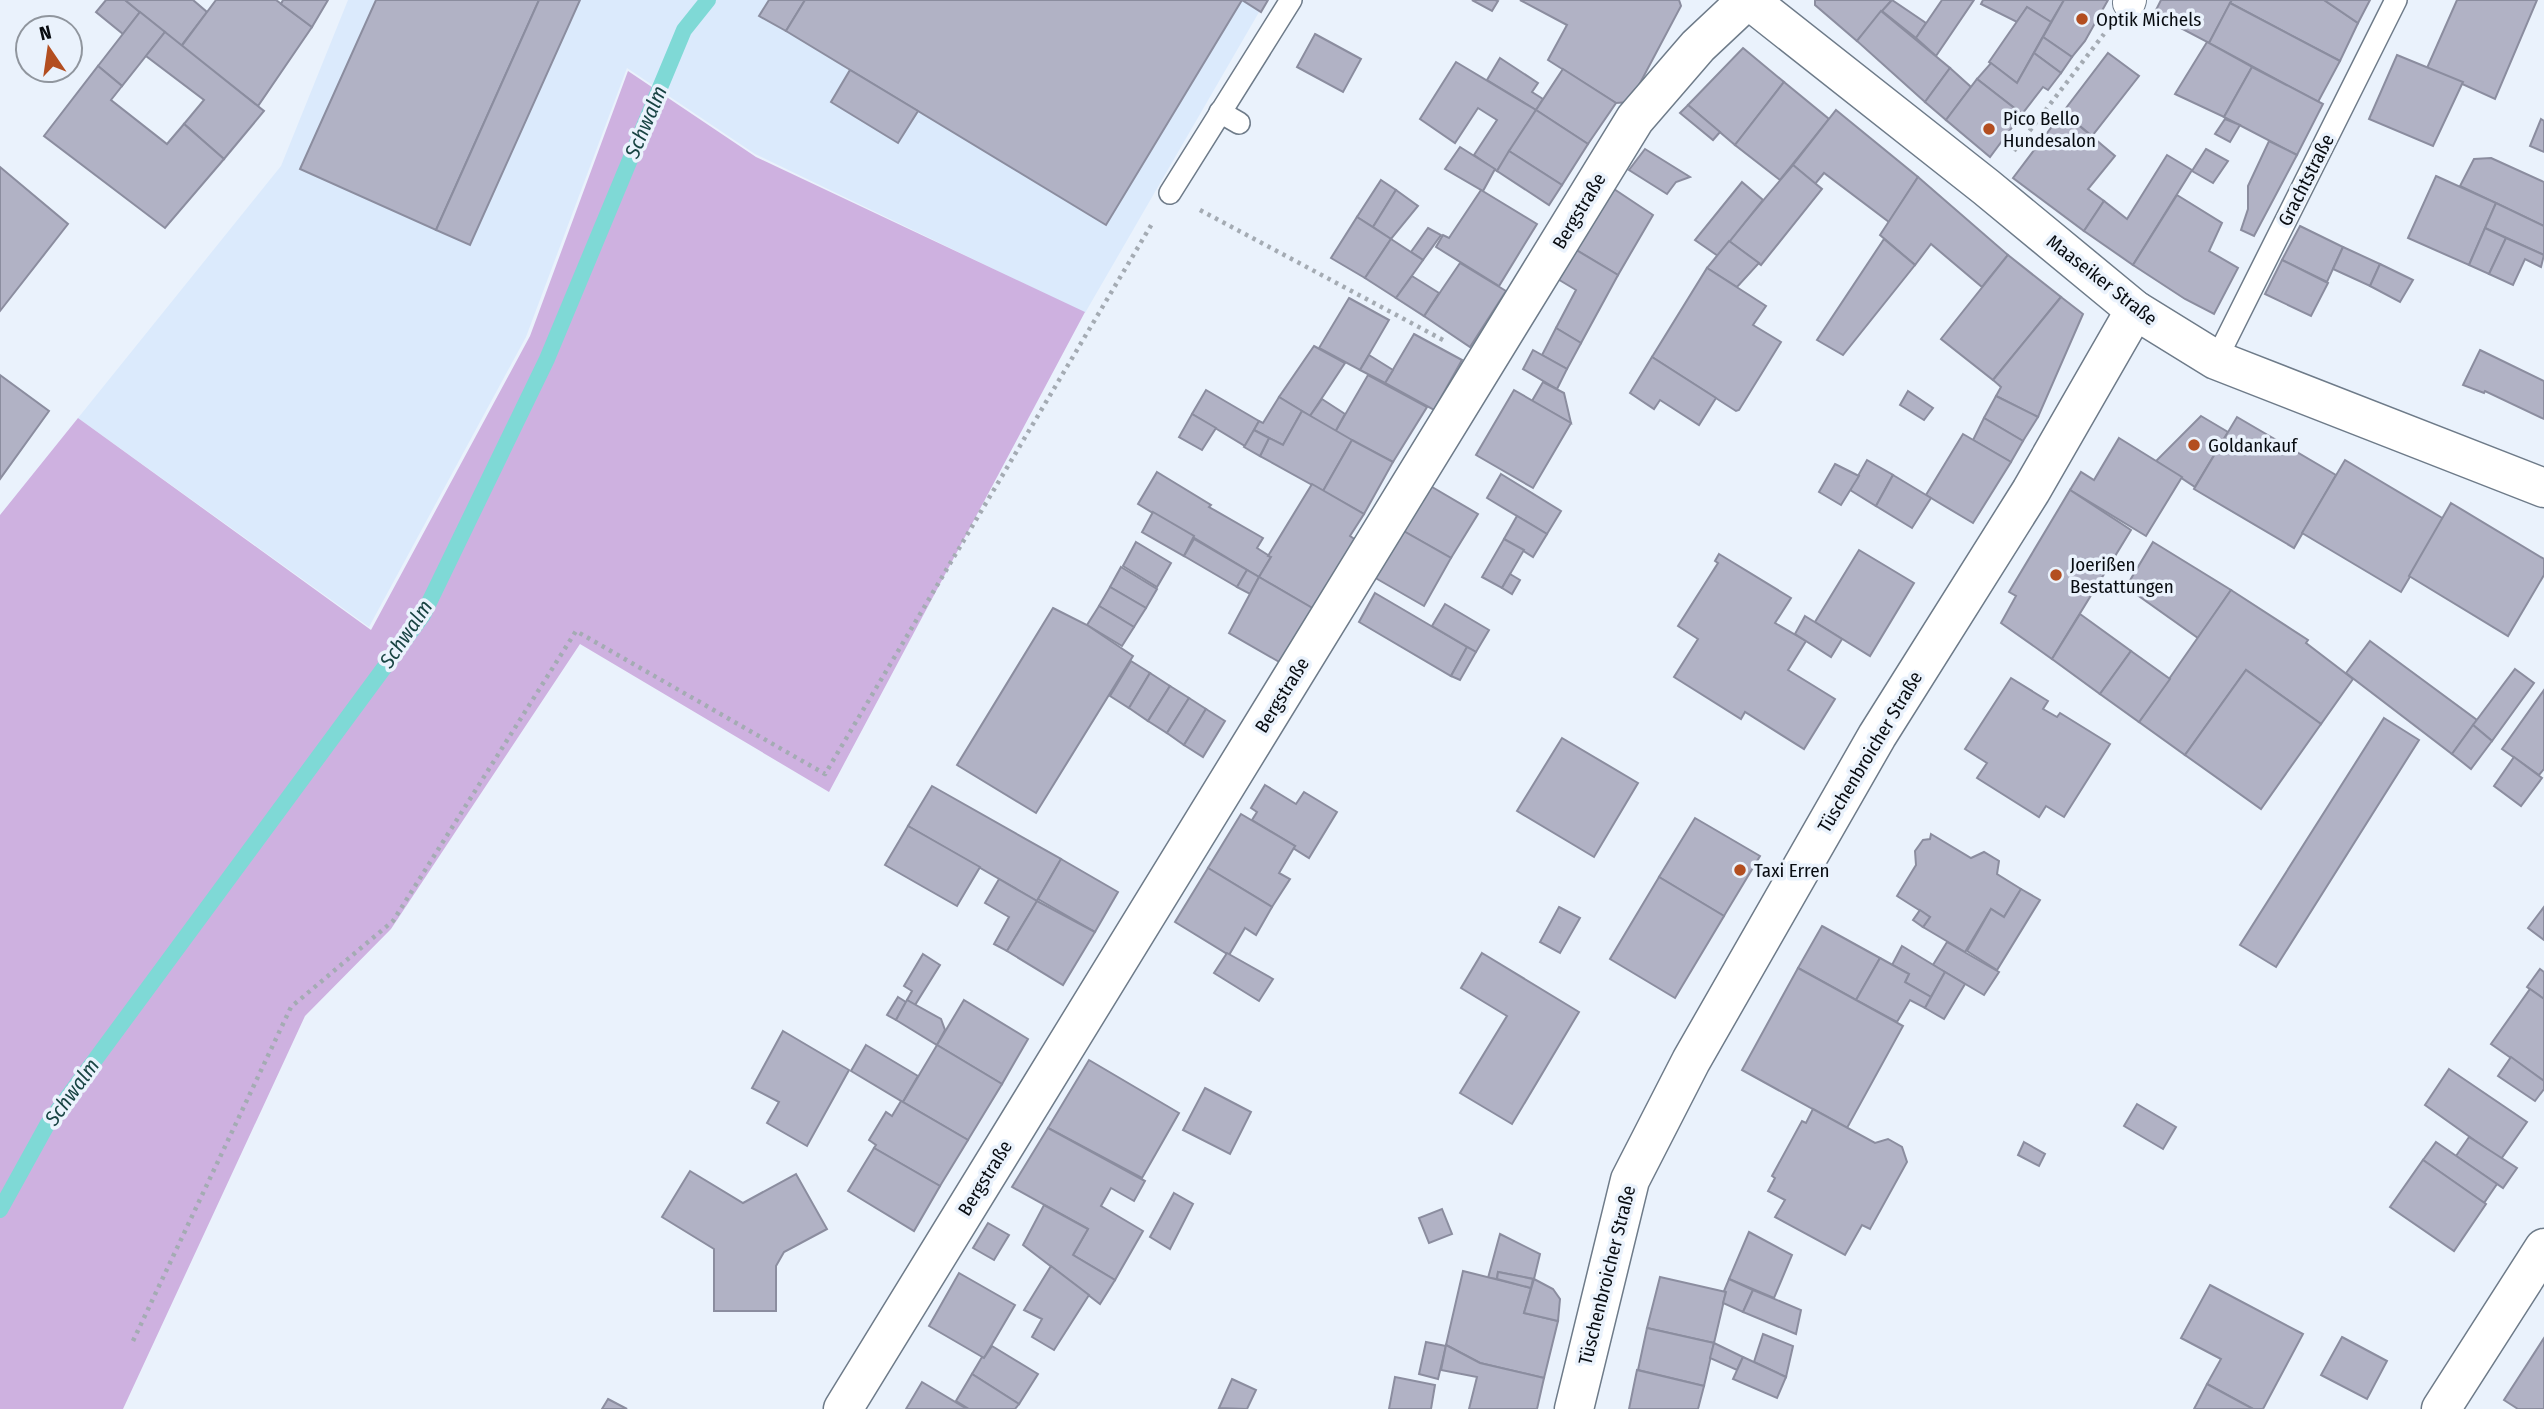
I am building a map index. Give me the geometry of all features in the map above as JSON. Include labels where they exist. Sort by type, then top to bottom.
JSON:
[{"type":"street","name":"Maaseiker Straße","points":[[1748,0],[1986,187],[2135,310],[2216,360],[2544,488]]},
{"type":"street","name":"Bergstraße","points":[[843,1409],[1634,119],[1698,47],[1748,0]]},
{"type":"street","name":"Tüschenbroicher Straße","points":[[1574,1409],[1630,1180],[1691,1060],[1877,736],[2031,491],[2135,310]]},
{"type":"street","points":[[2441,1409],[2544,1248]]},
{"type":"lane","points":[[1170,193],[1291,0]]},
{"type":"lane","name":"Grachtstraße","points":[[2216,360],[2396,0]]},
{"type":"lane","points":[[1220,112],[1239,123]]},
{"type":"path","points":[[1986,187],[2129,1]]},
{"type":"path","points":[[133,1341],[291,1007],[393,921],[576,631],[825,774],[1170,193],[1486,363]]},
{"type":"shaded area","points":[[348,0],[1266,0],[1085,313],[755,154],[627,68],[526,337],[369,627],[78,418],[281,166]]},
{"type":"shaded area","points":[[628,71],[756,157],[1085,312],[829,792],[580,644],[391,929],[305,1016],[123,1409],[0,1409],[0,515],[78,418],[371,630],[530,336]]},
{"type":"building","points":[[106,0],[125,0],[140,12],[123,34],[96,12]]},
{"type":"building","points":[[125,0],[193,0],[207,12],[181,46]]},
{"type":"building","points":[[216,0],[276,0],[312,27],[258,106],[181,47]]},
{"type":"building","points":[[283,0],[328,0],[312,27],[281,4]]},
{"type":"building","points":[[376,0],[539,0],[436,230],[300,169]]},
{"type":"building","points":[[539,0],[580,0],[470,245],[436,230]]},
{"type":"building","points":[[769,0],[805,0],[786,31],[759,16]]},
{"type":"building","points":[[805,0],[1242,0],[1106,225],[786,31]]},
{"type":"building","points":[[1242,0],[1268,0],[1261,12]]},
{"type":"building","points":[[1472,0],[1495,0],[1498,1],[1492,11]]},
{"type":"building","points":[[1520,0],[1679,0],[1681,6],[1630,102],[1616,103],[1548,60],[1567,25]]},
{"type":"building","points":[[1815,0],[1891,1],[1857,41],[1815,5]]},
{"type":"building","points":[[1892,0],[1926,23],[1916,38],[1882,11]]},
{"type":"building","points":[[1942,0],[1974,0],[1936,56],[1916,38]]},
{"type":"building","points":[[1983,0],[2064,0],[2051,22],[2027,7],[2017,22],[1981,4]]},
{"type":"building","points":[[2064,0],[2108,0],[2085,41],[2072,57],[2043,37]]},
{"type":"building","points":[[2161,0],[2232,0],[2209,43],[2154,14]]},
{"type":"building","points":[[2232,0],[2324,0],[2358,23],[2340,61],[2230,3]]},
{"type":"building","points":[[2324,0],[2370,0],[2358,23]]},
{"type":"building","points":[[2457,0],[2537,0],[2495,99],[2427,68]]},
{"type":"building","points":[[2230,3],[2340,61],[2318,102],[2209,43]]},
{"type":"building","points":[[2027,7],[2051,22],[2017,83],[1989,62]]},
{"type":"building","points":[[1881,11],[1950,68],[1925,102],[1857,41]]},
{"type":"building","points":[[140,12],[165,32],[122,86],[98,66]]},
{"type":"building","points":[[165,32],[264,111],[224,159],[184,124],[204,100],[146,56]]},
{"type":"building","points":[[1315,34],[1361,59],[1343,92],[1297,67]]},
{"type":"building","points":[[2043,37],[2072,57],[2061,73],[2034,53]]},
{"type":"building","points":[[2207,42],[2252,67],[2224,117],[2175,94]]},
{"type":"building","points":[[1743,48],[1784,82],[1735,145],[1688,105]]},
{"type":"building","points":[[2034,53],[2061,73],[2048,90],[2043,87],[2022,114],[1977,79],[1991,63],[2017,83]]},
{"type":"building","points":[[2108,53],[2139,76],[2092,136],[2063,112]]},
{"type":"building","points":[[2397,55],[2463,82],[2433,146],[2369,119]]},
{"type":"building","points":[[1500,58],[1538,83],[1532,92],[1543,99],[1536,110],[1487,80]]},
{"type":"building","points":[[1456,62],[1536,110],[1497,171],[1474,155],[1497,120],[1478,108],[1455,143],[1420,119]]},
{"type":"building","points":[[98,66],[122,86],[111,100],[167,144],[184,124],[224,159],[165,228],[44,136]]},
{"type":"building","points":[[2252,67],[2323,104],[2297,155],[2224,117]]},
{"type":"building","points":[[1950,68],[1971,87],[1946,120],[1925,102]]},
{"type":"building","points":[[1563,69],[1616,103],[1588,144],[1536,110]]},
{"type":"building","points":[[850,70],[918,111],[898,143],[831,102]]},
{"type":"building","points":[[1977,79],[2022,114],[1990,157],[1946,120]]},
{"type":"building","points":[[1784,82],[1829,119],[1780,180],[1735,145]]},
{"type":"building","points":[[1688,105],[1720,132],[1713,140],[1680,113]]},
{"type":"building","points":[[1536,110],[1588,144],[1562,185],[1509,151]]},
{"type":"building","points":[[1836,110],[1918,177],[1889,222],[1824,173],[1815,184],[1793,165]]},
{"type":"building","points":[[2063,112],[2115,156],[2088,189],[2104,201],[2084,231],[2013,178]]},
{"type":"building","points":[[2225,119],[2240,125],[2230,142],[2215,134]]},
{"type":"building","points":[[2541,119],[2544,121],[2544,152],[2530,146]]},
{"type":"building","points":[[2269,141],[2297,155],[2254,236],[2241,230],[2248,209],[2248,186]]},
{"type":"building","points":[[1460,147],[1495,169],[1483,191],[1445,169]]},
{"type":"building","points":[[1645,149],[1690,177],[1676,182],[1667,194],[1629,170]]},
{"type":"building","points":[[2206,149],[2228,161],[2213,183],[2192,171]]},
{"type":"building","points":[[1509,151],[1562,185],[1549,205],[1497,171]]},
{"type":"building","points":[[2167,155],[2192,170],[2133,265],[2084,231],[2104,201],[2127,219]]},
{"type":"building","points":[[2491,158],[2544,182],[2544,226],[2460,186],[2474,159]]},
{"type":"building","points":[[1793,165],[1822,189],[1761,265],[1729,241]]},
{"type":"building","points":[[0,167],[68,224],[0,311]]},
{"type":"building","points":[[2436,176],[2496,203],[2469,265],[2408,238]]},
{"type":"building","points":[[1918,177],[2008,255],[1982,287],[1931,244],[1915,265],[1880,235]]},
{"type":"building","points":[[1381,180],[1396,190],[1373,227],[1357,217]]},
{"type":"building","points":[[1742,182],[1763,200],[1718,256],[1695,240]]},
{"type":"building","points":[[1605,183],[1653,215],[1618,275],[1568,245]]},
{"type":"building","points":[[1396,190],[1418,206],[1391,239],[1373,227]]},
{"type":"building","points":[[1481,190],[1537,224],[1499,286],[1436,247],[1443,235],[1449,238]]},
{"type":"building","points":[[2177,195],[2222,223],[2209,251],[2238,268],[2214,314],[2185,299],[2133,265]]},
{"type":"building","points":[[2496,203],[2544,226],[2544,255],[2485,228]]},
{"type":"building","points":[[1357,217],[1391,239],[1365,278],[1331,258]]},
{"type":"building","points":[[2300,226],[2343,247],[2327,282],[2282,260]]},
{"type":"building","points":[[1428,228],[1441,235],[1423,260],[1411,252]]},
{"type":"building","points":[[2485,228],[2506,238],[2489,274],[2469,265]]},
{"type":"building","points":[[2506,238],[2544,255],[2541,267],[2525,259],[2513,285],[2489,274]]},
{"type":"building","points":[[1391,239],[1423,260],[1396,298],[1365,278]]},
{"type":"building","points":[[1884,239],[1915,265],[1843,355],[1817,340]]},
{"type":"building","points":[[1729,241],[1759,263],[1737,287],[1707,268]]},
{"type":"building","points":[[1568,245],[1618,275],[1581,343],[1556,328],[1576,290],[1551,275]]},
{"type":"building","points":[[2343,247],[2380,264],[2370,286],[2333,269]]},
{"type":"building","points":[[2008,255],[2061,297],[1993,380],[1941,339]]},
{"type":"building","points":[[2282,260],[2328,283],[2311,316],[2265,294]]},
{"type":"building","points":[[1460,263],[1506,291],[1470,347],[1424,316]]},
{"type":"building","points":[[2380,264],[2413,280],[2400,302],[2370,286]]},
{"type":"building","points":[[1707,268],[1766,306],[1753,325],[1781,342],[1736,411],[1652,357]]},
{"type":"building","points":[[1412,276],[1439,293],[1424,316],[1396,298]]},
{"type":"building","points":[[2061,297],[2083,314],[2038,417],[1996,396],[2001,387],[1993,380]]},
{"type":"building","points":[[1349,298],[1389,320],[1360,370],[1319,348]]},
{"type":"building","points":[[1556,328],[1581,343],[1567,369],[1542,355]]},
{"type":"building","points":[[1414,334],[1462,360],[1434,410],[1385,383]]},
{"type":"building","points":[[1314,346],[1345,363],[1310,416],[1279,397]]},
{"type":"building","points":[[1533,350],[1567,369],[1557,389],[1523,369]]},
{"type":"building","points":[[2480,350],[2544,381],[2544,419],[2485,391],[2484,393],[2463,385]]},
{"type":"building","points":[[1369,355],[1393,370],[1385,383],[1360,370]]},
{"type":"building","points":[[1652,357],[1716,398],[1699,425],[1660,400],[1654,409],[1630,393]]},
{"type":"building","points":[[0,375],[49,411],[0,479]]},
{"type":"building","points":[[1368,375],[1427,407],[1393,462],[1335,432]]},
{"type":"building","points":[[1543,382],[1564,393],[1571,423],[1532,401]]},
{"type":"building","points":[[1206,390],[1259,421],[1245,446],[1192,414]]},
{"type":"building","points":[[1514,390],[1571,423],[1533,488],[1476,455]]},
{"type":"building","points":[[1908,391],[1933,408],[1924,420],[1900,405]]},
{"type":"building","points":[[1996,396],[2038,417],[2023,441],[1984,418]]},
{"type":"building","points":[[1279,397],[1302,411],[1283,445],[1254,430],[1259,421],[1263,423]]},
{"type":"building","points":[[1322,399],[1345,414],[1335,432],[1310,416]]},
{"type":"building","points":[[1302,411],[1352,440],[1323,491],[1260,456],[1269,438],[1283,445]]},
{"type":"building","points":[[1192,414],[1216,428],[1202,450],[1179,437]]},
{"type":"building","points":[[2201,416],[2228,432],[2195,487],[2156,461]]},
{"type":"building","points":[[2237,417],[2336,475],[2294,548],[2194,489]]},
{"type":"building","points":[[1984,418],[2023,441],[2011,462],[1973,440]]},
{"type":"building","points":[[1254,430],[1269,438],[1260,456],[1244,447]]},
{"type":"building","points":[[1963,434],[2011,462],[1973,523],[1926,495]]},
{"type":"building","points":[[2119,438],[2182,477],[2146,536],[2070,490],[2081,472],[2094,480]]},
{"type":"building","points":[[1352,440],[1393,462],[1364,514],[1323,491]]},
{"type":"building","points":[[1867,460],[1893,475],[1876,506],[1850,490]]},
{"type":"building","points":[[2345,460],[2444,519],[2401,592],[2302,533]]},
{"type":"building","points":[[1835,464],[1859,476],[1841,505],[1819,492]]},
{"type":"building","points":[[1157,472],[1211,505],[1209,507],[1263,538],[1257,548],[1271,557],[1259,577],[1138,504]]},
{"type":"building","points":[[1501,474],[1561,511],[1547,534],[1487,498]]},
{"type":"building","points":[[1893,475],[1931,498],[1912,528],[1876,506]]},
{"type":"building","points":[[1312,484],[1364,514],[1350,536],[1356,540],[1314,609],[1259,577],[1271,557],[1268,556]]},
{"type":"building","points":[[1427,484],[1478,514],[1451,558],[1400,529]]},
{"type":"building","points":[[2070,490],[2131,530],[2052,659],[2001,623],[2016,596],[2009,592]]},
{"type":"building","points":[[2451,503],[2544,559],[2544,575],[2508,636],[2409,576]]},
{"type":"building","points":[[1153,512],[1194,536],[1184,556],[1142,532]]},
{"type":"building","points":[[1517,516],[1547,534],[1533,557],[1504,539]]},
{"type":"building","points":[[1400,529],[1451,558],[1424,606],[1372,576]]},
{"type":"building","points":[[1194,539],[1247,570],[1237,587],[1184,556]]},
{"type":"building","points":[[1504,539],[1524,550],[1502,588],[1482,577]]},
{"type":"building","points":[[1136,542],[1171,563],[1157,587],[1123,566]]},
{"type":"building","points":[[2153,542],[2231,590],[2198,638],[2126,587]]},
{"type":"building","points":[[1859,550],[1914,583],[1870,656],[1815,622]]},
{"type":"building","points":[[1719,554],[1791,598],[1775,623],[1806,641],[1788,670],[1835,699],[1804,749],[1745,712],[1741,719],[1674,677],[1698,639],[1678,626],[1718,563],[1715,561]]},
{"type":"building","points":[[1121,567],[1157,589],[1146,608],[1110,587]]},
{"type":"building","points":[[1247,570],[1259,577],[1250,594],[1237,587]]},
{"type":"building","points":[[1510,574],[1520,580],[1512,594],[1502,588]]},
{"type":"building","points":[[1259,577],[1314,609],[1281,663],[1229,633]]},
{"type":"building","points":[[1110,587],[1146,608],[1134,627],[1099,606]]},
{"type":"building","points":[[2231,590],[2308,640],[2306,643],[2353,679],[2321,724],[2246,670],[2185,755],[2139,722]]},
{"type":"building","points":[[1375,593],[1467,647],[1451,676],[1359,622]]},
{"type":"building","points":[[1445,604],[1489,630],[1476,652],[1432,626]]},
{"type":"building","points":[[1099,606],[1134,627],[1122,646],[1087,625]]},
{"type":"building","points":[[1053,608],[1087,625],[1133,656],[1036,813],[957,765]]},
{"type":"building","points":[[2080,614],[2131,651],[2100,694],[2052,659]]},
{"type":"building","points":[[1805,616],[1842,639],[1831,657],[1795,634]]},
{"type":"building","points":[[2370,641],[2477,720],[2452,754],[2346,673]]},
{"type":"building","points":[[1467,647],[1476,652],[1460,680],[1451,676]]},
{"type":"building","points":[[2131,651],[2170,679],[2139,722],[2100,694]]},
{"type":"building","points":[[1131,661],[1150,673],[1129,708],[1110,696]]},
{"type":"building","points":[[2515,669],[2534,683],[2492,741],[2473,725]]},
{"type":"building","points":[[2246,670],[2321,724],[2261,809],[2185,755]]},
{"type":"building","points":[[1150,673],[1170,686],[1148,721],[1129,708]]},
{"type":"building","points":[[2011,678],[2048,701],[2043,709],[2057,717],[2060,713],[2110,744],[2064,817],[2046,806],[2039,817],[1977,778],[1987,763],[1965,749]]},
{"type":"building","points":[[1170,686],[1189,698],[1167,733],[1148,721]]},
{"type":"building","points":[[2544,690],[2544,769],[2539,775],[2502,749]]},
{"type":"building","points":[[1189,698],[1206,709],[1184,745],[1167,733]]},
{"type":"building","points":[[1206,709],[1225,721],[1203,757],[1184,745]]},
{"type":"building","points":[[2384,718],[2419,740],[2276,967],[2240,945]]},
{"type":"building","points":[[2473,725],[2492,741],[2471,769],[2452,754]]},
{"type":"building","points":[[1562,738],[1638,783],[1594,857],[1517,811]]},
{"type":"building","points":[[2514,757],[2542,778],[2521,806],[2494,786]]},
{"type":"building","points":[[1265,785],[1296,804],[1304,792],[1337,812],[1309,858],[1293,848],[1295,846],[1252,820],[1257,812],[1251,808]]},
{"type":"building","points":[[932,786],[1061,859],[1037,901],[908,826]]},
{"type":"building","points":[[1241,814],[1295,846],[1279,873],[1290,879],[1272,907],[1208,868]]},
{"type":"building","points":[[1695,818],[1760,856],[1724,916],[1659,877]]},
{"type":"building","points":[[908,826],[980,867],[957,906],[885,865]]},
{"type":"building","points":[[1931,834],[1971,858],[1984,852],[1999,861],[1997,874],[2021,889],[2004,917],[1991,909],[1965,952],[1923,927],[1930,917],[1897,896],[1916,865],[1915,851],[1923,840],[1930,839]]},
{"type":"building","points":[[1061,859],[1118,892],[1095,932],[1038,899]]},
{"type":"building","points":[[1208,868],[1272,907],[1256,935],[1245,928],[1229,955],[1175,922]]},
{"type":"building","points":[[1659,877],[1724,916],[1675,998],[1610,959]]},
{"type":"building","points":[[999,879],[1037,901],[1007,951],[994,944],[1009,917],[985,903]]},
{"type":"building","points":[[2021,889],[2040,900],[1997,970],[1967,951],[1991,909],[2004,917]]},
{"type":"building","points":[[1037,901],[1095,932],[1063,985],[1007,951]]},
{"type":"building","points":[[1559,907],[1580,918],[1560,953],[1540,942]]},
{"type":"building","points":[[2544,907],[2544,940],[2528,928]]},
{"type":"building","points":[[1920,910],[1930,917],[1923,927],[1913,920]]},
{"type":"building","points":[[1822,926],[1880,958],[1856,1000],[1798,968]]},
{"type":"building","points":[[1947,942],[1999,972],[1984,995],[1933,965]]},
{"type":"building","points":[[1902,946],[1945,972],[1931,997],[1905,982],[1909,974],[1892,965]]},
{"type":"building","points":[[1227,953],[1273,979],[1259,1001],[1214,973]]},
{"type":"building","points":[[1482,953],[1579,1012],[1512,1124],[1460,1093],[1507,1016],[1461,988]]},
{"type":"building","points":[[923,954],[940,965],[915,1005],[907,1000],[912,991],[904,986]]},
{"type":"building","points":[[1880,958],[1909,974],[1905,982],[1931,997],[1925,1008],[1910,1000],[1897,1022],[1856,1000]]},
{"type":"building","points":[[1798,968],[1903,1026],[1847,1128],[1742,1070]]},
{"type":"building","points":[[2540,969],[2544,972],[2544,999],[2527,987]]},
{"type":"building","points":[[1945,972],[1965,984],[1944,1019],[1925,1008]]},
{"type":"building","points":[[2530,989],[2544,999],[2544,1081],[2491,1044]]},
{"type":"building","points":[[898,997],[906,1002],[896,1020],[887,1015]]},
{"type":"building","points":[[907,1000],[941,1019],[945,1030],[937,1045],[896,1020]]},
{"type":"building","points":[[964,1000],[1028,1039],[1002,1084],[937,1045]]},
{"type":"building","points":[[783,1031],[849,1070],[807,1146],[767,1123],[779,1102],[752,1088]]},
{"type":"building","points":[[866,1045],[918,1076],[903,1102],[851,1071]]},
{"type":"building","points":[[937,1045],[1002,1084],[968,1140],[903,1102]]},
{"type":"building","points":[[2511,1057],[2544,1081],[2544,1089],[2535,1101],[2498,1076]]},
{"type":"building","points":[[1089,1060],[1179,1113],[1142,1178],[1048,1128]]},
{"type":"building","points":[[2449,1069],[2527,1122],[2501,1159],[2425,1105]]},
{"type":"building","points":[[1205,1088],[1251,1112],[1230,1154],[1183,1130]]},
{"type":"building","points":[[901,1101],[968,1140],[940,1186],[874,1148],[876,1145],[869,1140],[886,1112],[892,1116]]},
{"type":"building","points":[[2137,1104],[2176,1127],[2163,1149],[2124,1126]]},
{"type":"building","points":[[1813,1109],[1875,1143],[1888,1139],[1902,1147],[1907,1162],[1870,1229],[1862,1225],[1845,1255],[1775,1217],[1785,1200],[1768,1191],[1775,1178],[1772,1176],[1802,1121],[1806,1123]]},
{"type":"building","points":[[1048,1128],[1145,1181],[1134,1201],[1111,1188],[1101,1206],[1143,1231],[1115,1280],[1073,1255],[1088,1229],[1012,1187]]},
{"type":"building","points":[[2469,1137],[2517,1168],[2503,1188],[2456,1156]]},
{"type":"building","points":[[2024,1142],[2045,1154],[2039,1166],[2018,1155]]},
{"type":"building","points":[[2436,1142],[2497,1184],[2484,1203],[2423,1160]]},
{"type":"building","points":[[874,1148],[940,1186],[914,1231],[848,1191]]},
{"type":"building","points":[[2423,1160],[2486,1204],[2454,1251],[2390,1207]]},
{"type":"building","points":[[690,1171],[743,1203],[796,1174],[827,1229],[784,1252],[776,1266],[776,1311],[714,1311],[714,1249],[662,1217]]},
{"type":"building","points":[[1174,1193],[1193,1204],[1170,1249],[1150,1237]]},
{"type":"building","points":[[1044,1205],[1088,1229],[1073,1255],[1115,1280],[1100,1304],[1023,1245]]},
{"type":"building","points":[[1442,1209],[1452,1234],[1429,1243],[1419,1218]]},
{"type":"building","points":[[988,1223],[1009,1235],[994,1260],[973,1248]]},
{"type":"building","points":[[1749,1232],[1792,1255],[1774,1298],[1729,1279]]},
{"type":"building","points":[[1500,1234],[1540,1254],[1534,1279],[1498,1272],[1497,1279],[1488,1278]]},
{"type":"building","points":[[1051,1266],[1089,1295],[1054,1350],[1032,1337],[1042,1319],[1024,1310]]},
{"type":"building","points":[[1463,1271],[1531,1288],[1524,1313],[1558,1321],[1544,1378],[1480,1363],[1446,1345]]},
{"type":"building","points":[[1498,1272],[1533,1279],[1531,1288],[1497,1279]]},
{"type":"building","points":[[959,1273],[1015,1305],[984,1358],[929,1326]]},
{"type":"building","points":[[1660,1277],[1726,1292],[1714,1343],[1647,1328]]},
{"type":"building","points":[[1534,1279],[1553,1289],[1560,1299],[1558,1321],[1524,1313]]},
{"type":"building","points":[[1729,1279],[1753,1290],[1743,1312],[1723,1303]]},
{"type":"building","points":[[2210,1285],[2303,1334],[2263,1409],[2253,1409],[2207,1384],[2221,1359],[2181,1338]]},
{"type":"building","points":[[1753,1290],[1801,1310],[1796,1334],[1743,1312]]},
{"type":"building","points":[[1647,1328],[1714,1343],[1704,1386],[1638,1370]]},
{"type":"building","points":[[1763,1334],[1793,1346],[1786,1377],[1754,1362]]},
{"type":"building","points":[[2342,1337],[2387,1361],[2367,1399],[2321,1375]]},
{"type":"building","points":[[2544,1338],[2544,1409],[2518,1409],[2504,1400]]},
{"type":"building","points":[[1426,1342],[1446,1346],[1438,1379],[1419,1374]]},
{"type":"building","points":[[1714,1343],[1743,1357],[1737,1370],[1710,1358]]},
{"type":"building","points":[[1446,1345],[1480,1363],[1544,1378],[1537,1409],[1469,1409],[1477,1377],[1441,1370]]},
{"type":"building","points":[[992,1346],[1038,1374],[1019,1404],[972,1374]]},
{"type":"building","points":[[1743,1357],[1786,1377],[1777,1398],[1733,1379]]},
{"type":"building","points":[[1637,1370],[1704,1386],[1698,1409],[1629,1409]]},
{"type":"building","points":[[972,1374],[1019,1404],[1015,1409],[969,1409],[956,1401]]},
{"type":"building","points":[[1395,1377],[1435,1385],[1431,1409],[1389,1409]]},
{"type":"building","points":[[1232,1379],[1256,1390],[1247,1409],[1219,1408]]},
{"type":"building","points":[[922,1382],[967,1409],[906,1409]]},
{"type":"building","points":[[2207,1384],[2253,1409],[2194,1409]]},
{"type":"building","points":[[608,1399],[627,1409],[602,1409]]},
{"type":"waterway","name":"Schwalm","points":[[0,1210],[47,1125],[423,615],[547,359],[684,30],[708,0]]},
{"type":"place","name":"Optik Michels","points":[[2082,19]]},
{"type":"place","name":"Pico Bello Hundesalon","points":[[1989,129]]},
{"type":"place","name":"Goldankauf","points":[[2194,445]]},
{"type":"place","name":"Joerißen Bestattungen","points":[[2056,575]]},
{"type":"place","name":"Taxi Erren","points":[[1740,870]]}]
